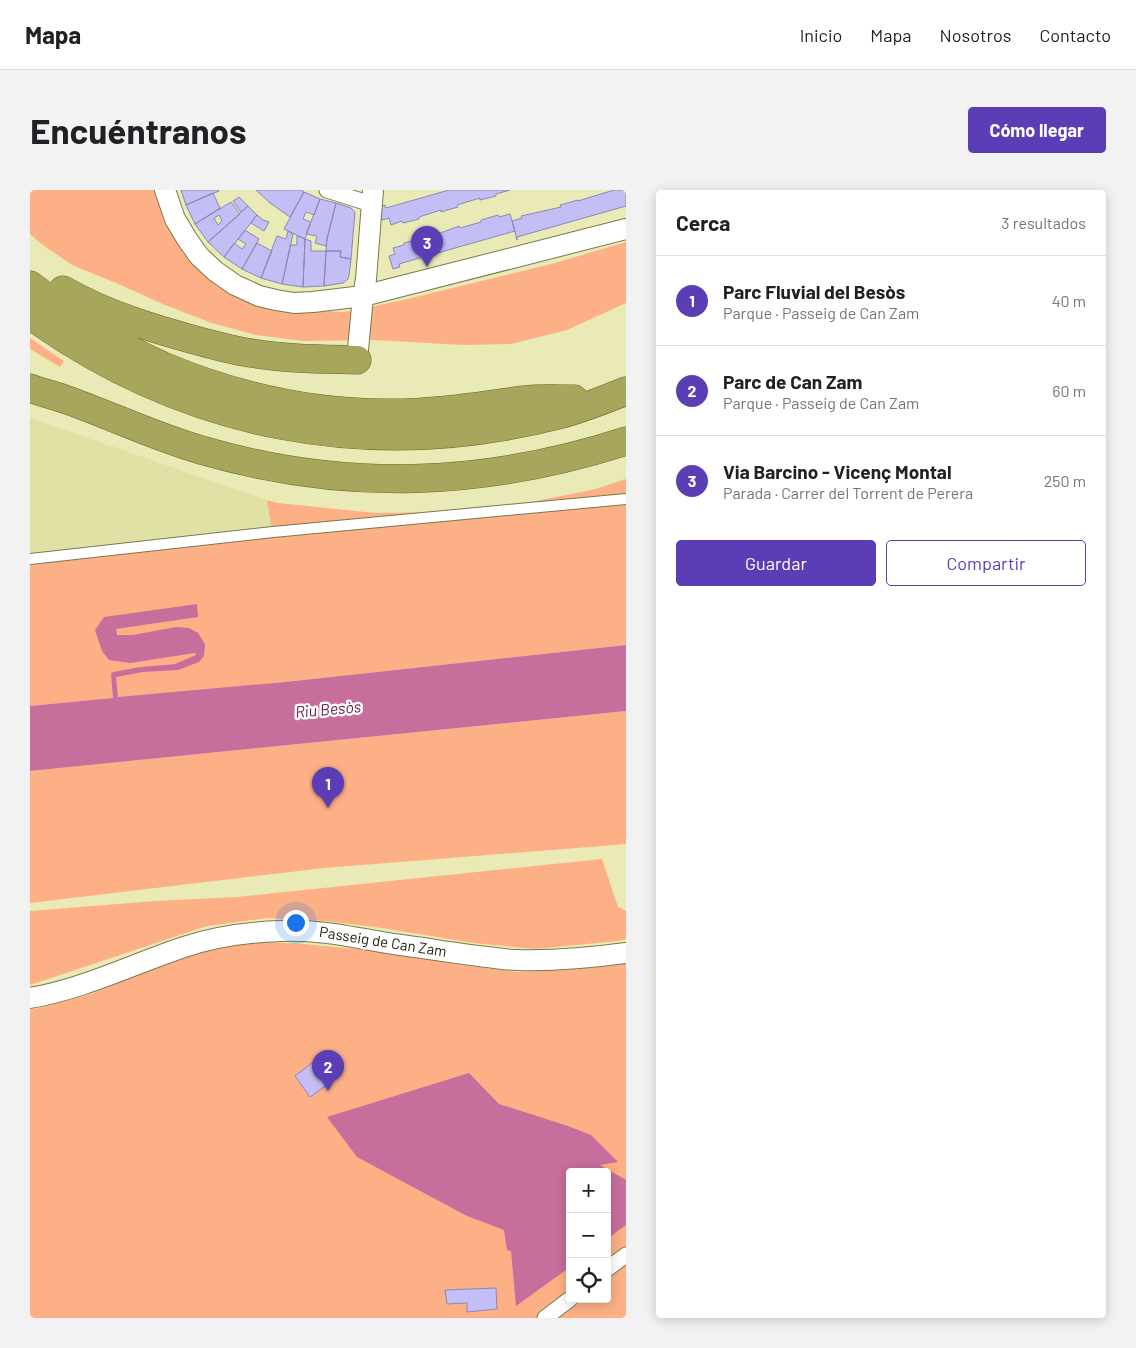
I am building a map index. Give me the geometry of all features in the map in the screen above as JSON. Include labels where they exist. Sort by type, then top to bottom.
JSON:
[{"type":"highway","points":[[30,269],[103,311],[168,333],[249,353],[291,358],[358,360]]},
{"type":"highway","points":[[30,286],[68,313],[104,335],[163,366],[240,393],[312,407],[385,414],[467,408],[526,400],[618,395]]},
{"type":"highway","points":[[30,315],[121,371],[159,388],[199,404],[232,414],[304,429],[366,436],[456,433],[505,426],[559,415],[618,395]]},
{"type":"highway","points":[[30,380],[68,400]]},
{"type":"highway","points":[[30,388],[68,400],[155,435],[244,462],[339,477],[370,479],[428,478],[501,471],[570,457],[626,441]]},
{"type":"street","points":[[165,190],[175,219],[199,256],[215,271],[235,285],[259,296],[294,302],[313,302],[363,296],[626,229]]},
{"type":"street","points":[[327,190],[372,197],[358,360]]},
{"type":"street","name":"Passeig de Can Zam","points":[[30,998],[49,995],[78,986],[186,946],[255,932],[282,930],[314,931],[448,952],[516,960],[568,959],[607,956],[626,952]]},
{"type":"street","points":[[611,1266],[626,1255]]},
{"type":"street","points":[[545,1318],[566,1302]]},
{"type":"lane","points":[[30,560],[273,532],[626,499]]},
{"type":"shaded area","points":[[30,190],[157,190],[216,282],[262,308],[344,312],[399,301],[555,263],[626,242],[626,303],[567,330],[511,344],[463,345],[375,340],[304,341],[256,335],[212,323],[72,265],[30,234]]},
{"type":"shaded area","points":[[30,338],[64,361],[60,367],[30,349]]},
{"type":"shaded area","points":[[30,418],[267,500],[273,537],[30,564]]},
{"type":"shaded area","points":[[626,479],[626,645],[285,682],[30,706],[30,564],[273,537],[267,500],[278,503],[375,513],[457,512],[511,506],[596,489]]},
{"type":"shaded area","points":[[626,711],[626,844],[324,868],[30,903],[30,771]]},
{"type":"shaded area","points":[[602,859],[618,907],[626,911],[626,939],[535,949],[473,943],[326,921],[268,918],[207,926],[30,985],[30,911],[155,901],[237,897]]},
{"type":"shaded area","points":[[262,942],[388,952],[460,965],[518,972],[601,967],[626,963],[626,1318],[30,1318],[30,1010],[91,994],[153,968],[220,947]]},
{"type":"water","name":"Riu Besòs","points":[[197,604],[198,617],[116,629],[117,635],[133,635],[176,627],[189,628],[198,633],[205,644],[204,656],[199,662],[178,670],[143,672],[116,677],[118,697],[285,682],[626,645],[626,711],[30,771],[30,706],[113,698],[111,674],[113,672],[175,664],[196,655],[195,653],[130,663],[109,660],[102,651],[95,630],[104,617]]},
{"type":"water","points":[[469,1073],[499,1104],[591,1135],[618,1162],[600,1165],[605,1168],[566,1168],[566,1270],[516,1306],[511,1251],[507,1250],[504,1230],[467,1216],[357,1157],[327,1117]]},
{"type":"water","points":[[611,1171],[626,1180],[626,1225],[611,1236]]},
{"type":"building","points":[[181,190],[219,190],[219,191],[186,205]]},
{"type":"building","points":[[256,190],[302,190],[304,192],[290,217]]},
{"type":"building","points":[[449,190],[510,190],[496,194],[496,196],[480,200],[480,198],[457,205],[458,207],[441,212],[441,210],[403,223],[402,221],[391,225],[389,218],[382,220],[379,207],[385,205],[386,208]]},
{"type":"building","points":[[614,190],[626,190],[626,206],[517,237],[517,240],[512,221],[522,218],[521,216],[561,207],[560,205]]},
{"type":"building","points":[[304,192],[320,199],[314,215],[306,212],[303,219],[311,222],[305,239],[284,229]]},
{"type":"building","points":[[213,193],[220,208],[195,224],[186,205]]},
{"type":"building","points":[[239,197],[248,206],[241,212],[233,201]]},
{"type":"building","points":[[320,199],[336,203],[326,246],[315,243],[317,236],[306,234]]},
{"type":"building","points":[[231,202],[240,214],[208,242],[195,224]],"holes":[[[219,215],[222,221],[218,225],[214,218]]]},
{"type":"building","points":[[336,203],[351,208],[355,212],[351,259],[340,257],[341,251],[326,251]]},
{"type":"building","points":[[248,206],[257,215],[224,257],[208,242]]},
{"type":"building","points":[[510,214],[515,231],[399,264],[400,267],[393,269],[389,256],[395,254],[393,248],[421,238],[422,240],[459,226],[460,228],[498,215],[499,217]]},
{"type":"building","points":[[257,215],[269,222],[264,231],[251,223]]},
{"type":"building","points":[[245,230],[259,239],[242,269],[224,257],[234,243],[242,249],[246,244],[238,239]]},
{"type":"building","points":[[288,231],[293,234],[282,284],[261,278],[277,236],[286,239]]},
{"type":"building","points":[[297,236],[305,239],[303,287],[282,284],[290,245],[297,245]]},
{"type":"building","points":[[305,239],[311,241],[311,251],[326,251],[324,286],[303,287]]},
{"type":"building","points":[[257,243],[272,251],[261,278],[242,269]]},
{"type":"building","points":[[326,251],[341,251],[340,257],[351,259],[348,279],[343,283],[324,286]]},
{"type":"building","points":[[320,1057],[335,1079],[310,1097],[295,1076]]},
{"type":"building","points":[[496,1288],[497,1309],[467,1312],[467,1303],[447,1304],[445,1290]]},
{"type":"place","name":"Via Barcino - Vicenç Montal","points":[[427,267]]},
{"type":"place","name":"Parc Fluvial del Besòs","points":[[328,808]]},
{"type":"place","name":"Parc de Can Zam","points":[[328,1091]]}]
